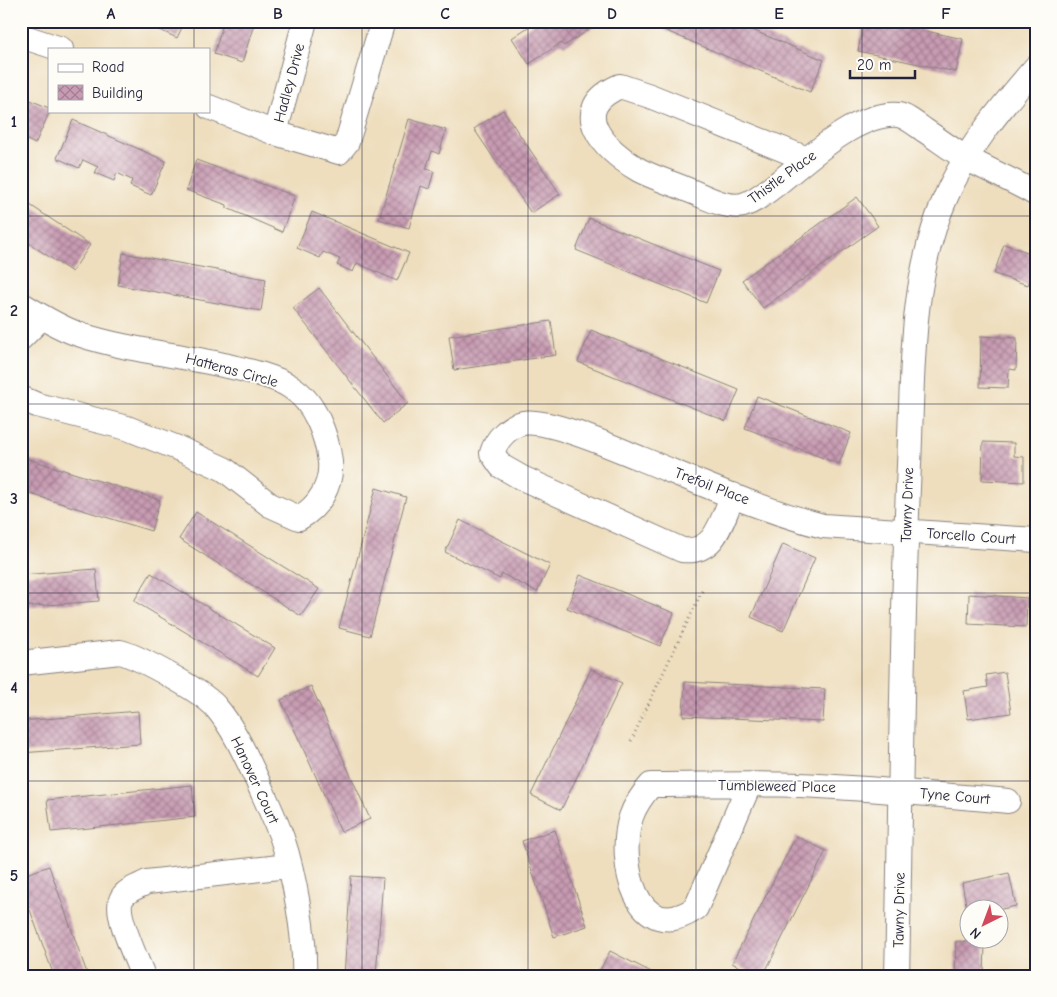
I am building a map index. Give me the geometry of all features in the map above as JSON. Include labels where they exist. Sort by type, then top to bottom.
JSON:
[{"type":"street","name":"Hadley Drive","points":[[210,107],[275,133],[305,21]]},
{"type":"street","points":[[275,133],[339,152],[346,142],[383,21]]},
{"type":"street","points":[[21,36],[57,48]]},
{"type":"street","name":"Tawny Drive","points":[[897,976],[906,532],[917,305],[927,257],[945,199],[967,158],[1036,67]]},
{"type":"street","name":"Thistle Place","points":[[807,159],[620,86],[604,93],[596,103],[592,115],[597,132],[612,151],[641,170],[721,203],[741,205],[753,201],[807,159],[834,138],[865,122],[882,116],[900,115],[967,158],[1036,194]]},
{"type":"street","name":"Hatteras Circle","points":[[21,304],[42,317],[77,334],[241,370],[291,386],[303,397],[322,427],[331,470],[328,484],[318,502],[308,513],[299,518],[270,505],[224,469],[180,449],[127,428],[37,405],[21,398]]},
{"type":"street","points":[[21,338],[42,317]]},
{"type":"street","name":"Trefoil Place","points":[[733,495],[710,544],[696,551],[682,550],[591,510],[501,466],[492,453],[501,435],[523,423],[558,427],[733,495],[792,518],[823,526],[906,532]]},
{"type":"street","name":"Torcello Court","points":[[906,532],[1036,540]]},
{"type":"street","name":"Hanover Court","points":[[21,663],[120,652],[133,656],[176,679],[214,705],[242,747],[282,838],[305,956],[304,976]]},
{"type":"street","name":"Tumbleweed Place","points":[[749,785],[696,908],[686,915],[672,920],[654,916],[640,903],[631,882],[626,844],[631,817],[642,794],[651,785],[749,785],[799,785],[902,791]]},
{"type":"street","name":"Tyne Court","points":[[902,791],[1008,801]]},
{"type":"street","points":[[144,976],[121,917],[120,901],[127,892],[147,882],[288,866]]},
{"type":"path","points":[[631,741],[703,589]]},
{"type":"building","points":[[140,21],[185,21],[177,38]]},
{"type":"building","points":[[224,21],[255,21],[242,63],[214,54]]},
{"type":"building","points":[[537,21],[602,21],[564,46],[561,43],[529,64],[512,38]]},
{"type":"building","points":[[667,21],[731,21],[824,60],[810,92],[664,30]]},
{"type":"building","points":[[864,21],[880,21],[963,39],[956,72],[858,51]]},
{"type":"building","points":[[21,96],[48,108],[50,112],[35,144],[21,137]]},
{"type":"building","points":[[503,110],[560,194],[531,213],[474,129]]},
{"type":"building","points":[[409,119],[446,130],[439,154],[432,151],[426,169],[434,171],[429,189],[421,186],[409,228],[379,219]]},
{"type":"building","points":[[73,120],[166,161],[151,195],[130,186],[132,180],[117,173],[114,181],[95,173],[98,167],[83,160],[79,168],[57,158]]},
{"type":"building","points":[[196,160],[295,196],[282,232],[227,208],[227,205],[186,190]]},
{"type":"building","points":[[857,197],[878,226],[763,308],[742,280]]},
{"type":"building","points":[[21,199],[90,245],[72,272],[21,238]]},
{"type":"building","points":[[312,212],[409,253],[397,281],[357,263],[353,272],[337,265],[340,259],[323,252],[320,258],[297,248]]},
{"type":"building","points":[[589,218],[719,271],[706,303],[576,250]]},
{"type":"building","points":[[1004,244],[1036,255],[1036,263],[1028,285],[994,274]]},
{"type":"building","points":[[123,253],[266,279],[261,311],[118,285]]},
{"type":"building","points":[[319,288],[408,403],[383,423],[293,308]]},
{"type":"building","points":[[551,321],[556,355],[454,370],[449,336]]},
{"type":"building","points":[[591,330],[739,390],[726,421],[578,362]]},
{"type":"building","points":[[981,336],[1017,338],[1016,370],[1009,369],[1008,388],[980,387]]},
{"type":"building","points":[[757,396],[851,433],[839,464],[745,428]]},
{"type":"building","points":[[983,442],[1014,443],[1014,456],[1024,457],[1024,482],[982,480]]},
{"type":"building","points":[[22,457],[160,500],[151,531],[21,491]]},
{"type":"building","points":[[376,488],[406,497],[370,636],[339,628]]},
{"type":"building","points":[[196,512],[319,589],[301,616],[179,539]]},
{"type":"building","points":[[460,520],[550,565],[537,592],[502,574],[500,579],[445,552]]},
{"type":"building","points":[[783,544],[815,558],[783,631],[751,617]]},
{"type":"building","points":[[96,569],[99,601],[21,607],[21,575]]},
{"type":"building","points":[[151,573],[275,648],[258,676],[134,601]]},
{"type":"building","points":[[580,575],[674,613],[660,646],[567,608]]},
{"type":"building","points":[[969,594],[1027,598],[1026,627],[968,624]]},
{"type":"building","points":[[591,669],[622,683],[561,810],[531,795]]},
{"type":"building","points":[[1005,672],[1011,713],[968,719],[964,691],[988,687],[986,675]]},
{"type":"building","points":[[685,682],[825,689],[823,722],[683,716]]},
{"type":"building","points":[[311,686],[370,819],[341,832],[281,700]]},
{"type":"building","points":[[138,711],[140,744],[21,753],[21,721]]},
{"type":"building","points":[[192,785],[195,817],[51,832],[47,800]]},
{"type":"building","points":[[555,830],[587,926],[554,937],[522,841]]},
{"type":"building","points":[[796,836],[826,851],[763,976],[758,976],[732,963]]},
{"type":"building","points":[[49,866],[88,976],[54,976],[21,885],[21,876]]},
{"type":"building","points":[[1009,873],[1016,906],[1010,907],[1010,900],[965,900],[962,883]]},
{"type":"building","points":[[351,876],[383,878],[376,976],[344,976]]},
{"type":"building","points":[[956,941],[960,941],[960,950],[985,950],[984,976],[955,976]]},
{"type":"building","points":[[610,951],[659,976],[597,976]]}]
